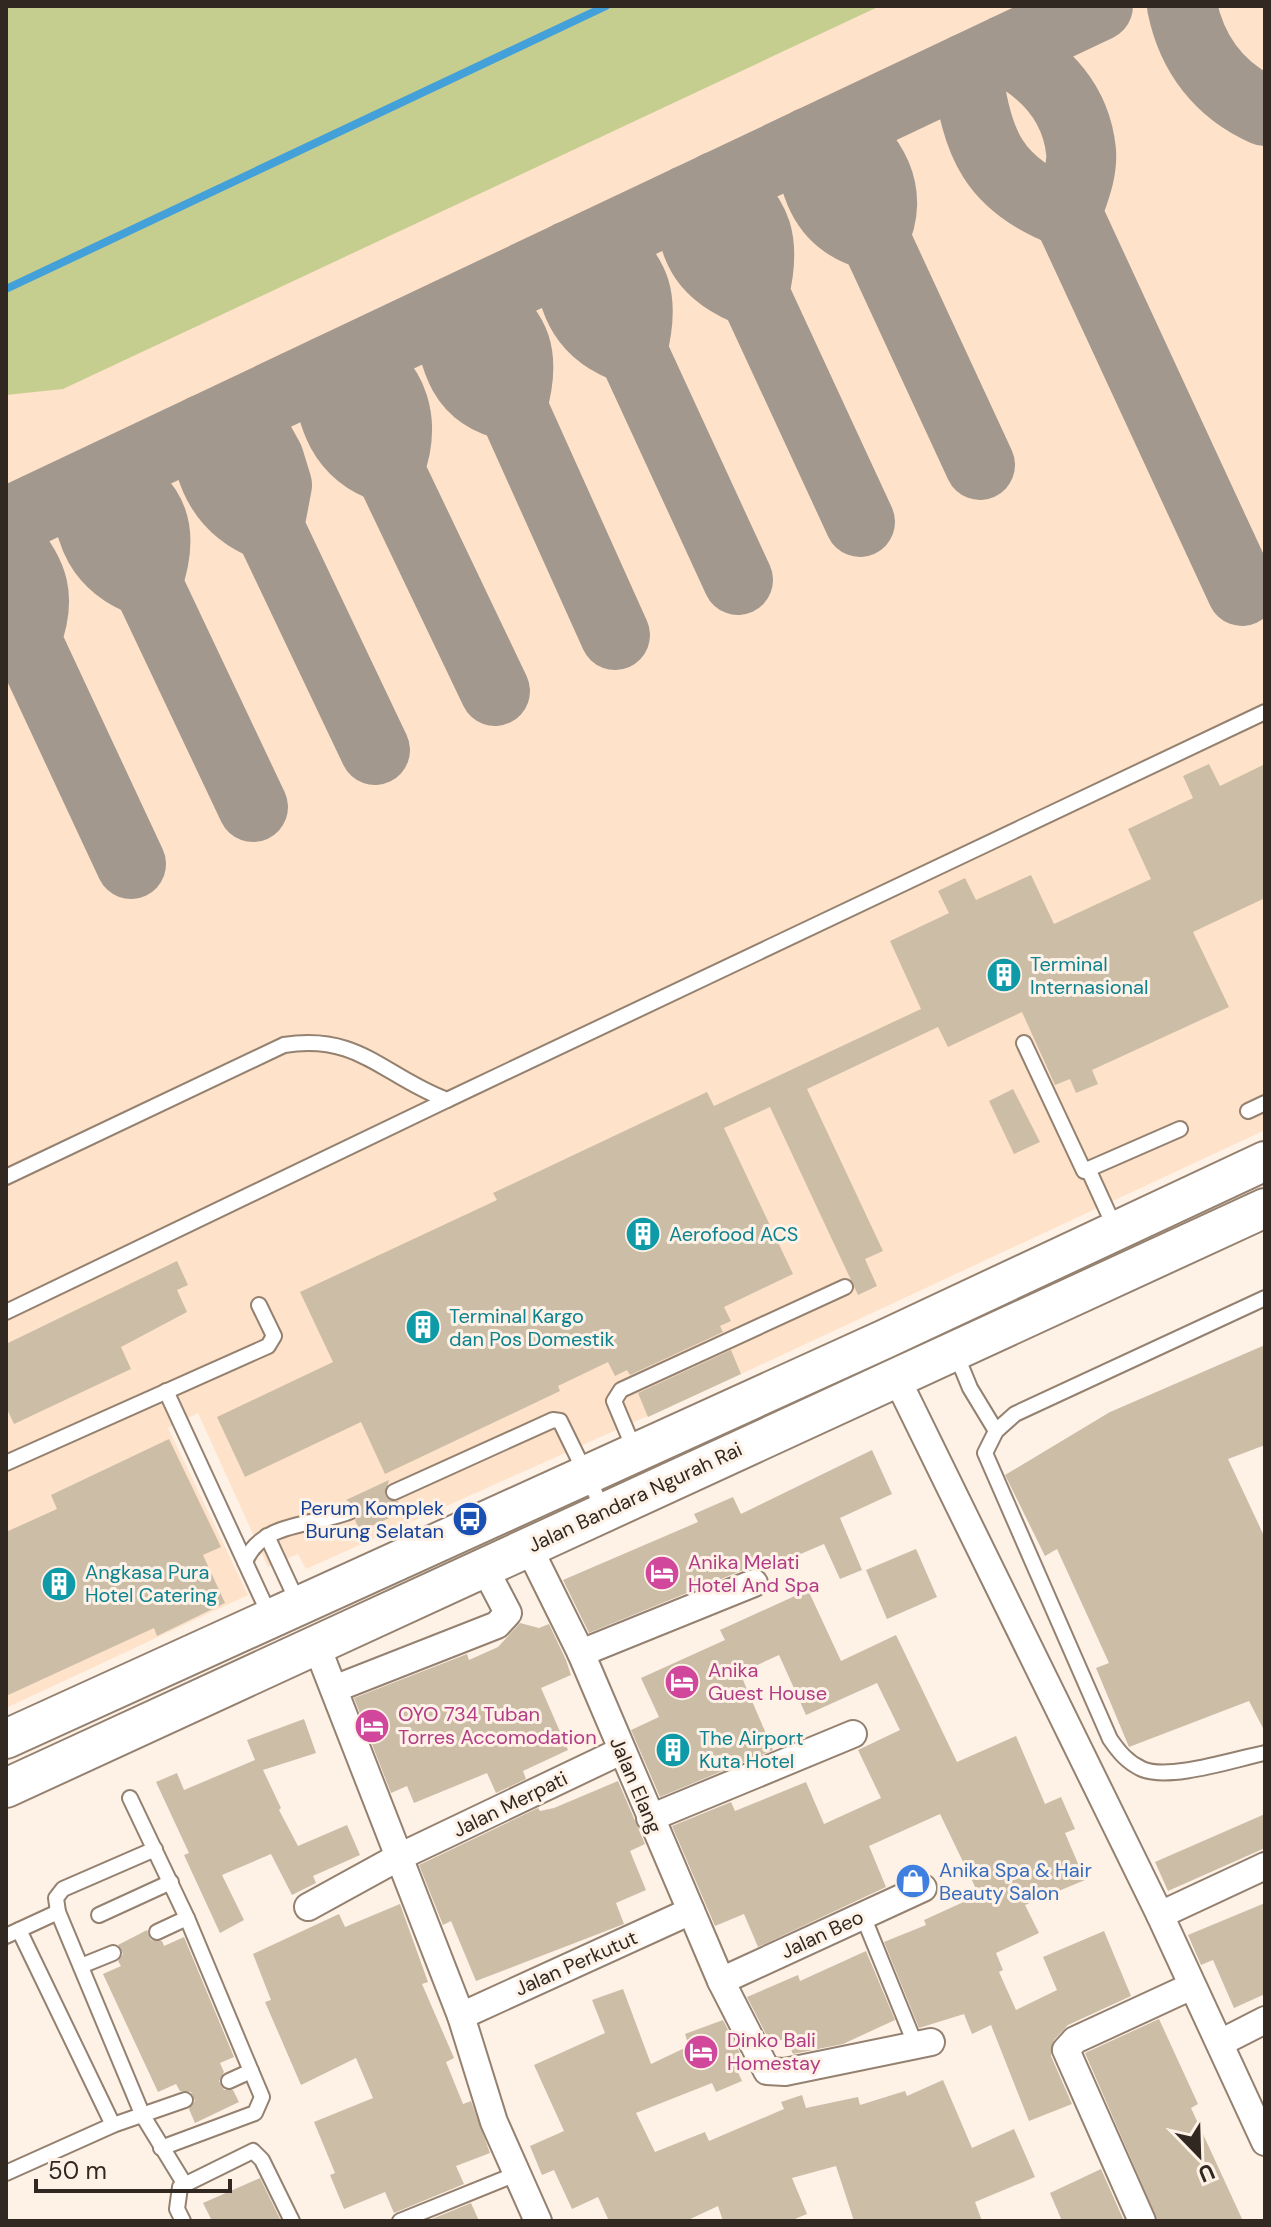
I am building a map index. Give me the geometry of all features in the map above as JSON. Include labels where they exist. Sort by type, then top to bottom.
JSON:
[{"type":"street","name":"Jalan Bandara Ngurah Rai","points":[[6,1739],[1265,1161]]},
{"type":"street","points":[[1209,1187],[1227,1225]]},
{"type":"street","name":"Jalan Bandara Ngurah Rai","points":[[6,1788],[484,1567],[533,1558],[604,1512],[1265,1208]]},
{"type":"street","points":[[897,1379],[1160,1915],[1265,2142]]},
{"type":"street","points":[[334,1689],[488,1631],[508,1613],[533,1558]]},
{"type":"street","name":"Jalan Elang","points":[[533,1558],[581,1653],[721,1981],[767,2071],[785,2072],[924,2044]]},
{"type":"street","points":[[484,1567],[508,1613]]},
{"type":"street","points":[[581,1653],[754,1583]]},
{"type":"street","points":[[316,1644],[461,2016],[494,2122],[538,2221]]},
{"type":"street","points":[[650,1818],[853,1734]]},
{"type":"street","name":"Jalan Merpati","points":[[308,1907],[399,1857],[621,1751]]},
{"type":"street","points":[[1160,1915],[1265,1866]]},
{"type":"street","name":"Jalan Beo","points":[[721,1981],[923,1888]]},
{"type":"street","name":"Jalan Perkutut","points":[[461,2016],[691,1911]]},
{"type":"street","points":[[1142,2221],[1066,2050],[1075,2040],[1192,1986]]},
{"type":"street","points":[[1220,2043],[1265,2020]]},
{"type":"lane","points":[[6,1312],[1265,712]]},
{"type":"lane","points":[[6,1177],[284,1045],[312,1040],[333,1042],[363,1054],[421,1090],[447,1100]]},
{"type":"lane","points":[[1024,1043],[1078,1164],[1084,1171],[1180,1129]]},
{"type":"lane","points":[[1248,1111],[1265,1103]]},
{"type":"lane","points":[[1089,1171],[1116,1230]]},
{"type":"lane","points":[[635,1451],[616,1410],[614,1401],[621,1390],[845,1287]]},
{"type":"lane","points":[[1265,1298],[1015,1414],[996,1431],[985,1453],[1110,1739],[1126,1760],[1145,1770],[1167,1772],[1265,1753]]},
{"type":"lane","points":[[6,1463],[273,1342],[274,1336],[259,1305]]},
{"type":"lane","points":[[954,1351],[970,1388],[996,1431]]},
{"type":"lane","points":[[166,1391],[245,1562],[284,1610]]},
{"type":"lane","points":[[394,1492],[553,1420],[565,1426],[604,1512]]},
{"type":"lane","points":[[245,1562],[257,1541],[267,1536],[351,1511]]},
{"type":"lane","points":[[267,1536],[284,1610]]},
{"type":"lane","points":[[130,1798],[187,1918],[262,2097],[255,2113],[161,2148]]},
{"type":"lane","points":[[155,1849],[63,1889],[56,1898],[58,1912],[143,2116],[184,2183]]},
{"type":"lane","points":[[99,1915],[171,1882]]},
{"type":"lane","points":[[58,1912],[12,1933],[113,2125]]},
{"type":"lane","points":[[863,1916],[924,2044]]},
{"type":"lane","points":[[157,1932],[187,1918]]},
{"type":"lane","points":[[81,1966],[113,1953]]},
{"type":"lane","points":[[229,2081],[251,2071]]},
{"type":"lane","points":[[6,2173],[113,2125],[185,2100]]},
{"type":"lane","points":[[183,2221],[176,2197],[184,2183],[253,2151],[262,2160],[292,2221]]},
{"type":"lane","points":[[400,2221],[516,2174]]},
{"type":"shaded area","points":[[6,6],[1265,6],[1265,1130],[741,1374],[306,1569],[298,1554],[268,1567],[198,1413],[168,1428],[248,1595],[6,1708]]},
{"type":"green space","points":[[6,6],[880,6],[63,389],[6,395]]},
{"type":"building","points":[[1209,764],[1220,786],[1265,764],[1265,898],[1193,932],[1229,1007],[1092,1070],[1098,1084],[1076,1093],[1070,1079],[1055,1085],[1022,1012],[948,1047],[938,1027],[807,1089],[883,1251],[865,1259],[877,1286],[858,1295],[770,1107],[724,1128],[793,1274],[724,1307],[731,1321],[720,1326],[723,1332],[630,1375],[627,1370],[615,1376],[608,1362],[558,1386],[560,1391],[385,1474],[361,1422],[245,1477],[217,1417],[333,1362],[300,1292],[497,1200],[493,1193],[707,1092],[714,1106],[921,1009],[890,941],[949,913],[938,891],[965,878],[976,900],[1031,875],[1054,924],[1151,879],[1128,829],[1193,798],[1183,776]]},
{"type":"building","points":[[1013,1089],[1040,1142],[1014,1154],[989,1101]]},
{"type":"building","points":[[177,1261],[188,1285],[177,1290],[187,1312],[121,1347],[131,1369],[14,1424],[6,1407],[6,1344]]},
{"type":"building","points":[[1265,1345],[1265,1445],[1228,1459],[1265,1538],[1265,1732],[1249,1701],[1129,1747],[1096,1668],[1109,1663],[1057,1549],[1045,1556],[1005,1475],[1110,1412]]},
{"type":"building","points":[[731,1350],[741,1374],[648,1417],[638,1393]]},
{"type":"building","points":[[169,1439],[221,1547],[203,1555],[225,1603],[157,1636],[154,1628],[6,1696],[6,1532],[57,1509],[51,1495]]},
{"type":"building","points":[[872,1450],[892,1494],[840,1518],[862,1570],[840,1579],[824,1544],[763,1570],[748,1568],[589,1633],[563,1580],[698,1522],[694,1514],[733,1497],[741,1514]]},
{"type":"building","points":[[389,1480],[385,1495],[389,1500],[398,1501],[403,1512],[360,1531],[355,1520],[361,1514],[360,1507],[346,1500]]},
{"type":"building","points":[[916,1549],[937,1597],[887,1619],[866,1570]]},
{"type":"building","points":[[808,1590],[841,1661],[896,1635],[957,1762],[1016,1736],[1045,1804],[1061,1797],[1075,1829],[1065,1833],[1085,1880],[1025,1905],[1039,1933],[996,1953],[1003,1970],[999,1972],[1016,2010],[1057,1990],[1043,1957],[1104,1931],[1131,1996],[1068,2025],[1054,2040],[1051,2056],[1072,2104],[1029,2121],[991,2025],[972,2034],[964,2014],[919,2028],[884,1942],[926,1925],[924,1920],[979,1895],[940,1814],[869,1846],[886,1887],[758,1947],[744,1914],[715,1926],[672,1826],[731,1802],[735,1811],[806,1782],[824,1824],[881,1798],[858,1750],[900,1730],[877,1683],[806,1715],[779,1655],[740,1673],[773,1750],[660,1797],[631,1730],[659,1717],[641,1678],[725,1640],[720,1630]]},
{"type":"building","points":[[520,1623],[539,1628],[549,1624],[566,1660],[571,1675],[541,1688],[568,1750],[523,1771],[526,1779],[496,1793],[487,1773],[414,1803],[407,1786],[391,1793],[354,1698],[467,1654],[469,1660],[498,1647]]},
{"type":"building","points":[[304,1719],[316,1753],[263,1770],[281,1808],[279,1810],[298,1846],[347,1825],[360,1855],[313,1876],[316,1883],[292,1895],[271,1854],[222,1875],[244,1920],[220,1933],[184,1855],[189,1853],[156,1782],[177,1773],[184,1790],[255,1760],[247,1740]]},
{"type":"building","points":[[618,1781],[645,1844],[630,1851],[646,1890],[616,1903],[624,1924],[476,1981],[451,1921],[443,1925],[419,1865],[538,1808],[540,1811],[554,1808]]},
{"type":"building","points":[[1265,1814],[1265,1848],[1168,1891],[1155,1862]]},
{"type":"building","points":[[1265,1903],[1265,1994],[1234,2008],[1213,1960],[1201,1965],[1188,1935]]},
{"type":"building","points":[[400,1904],[428,1982],[422,1984],[454,2058],[446,2062],[463,2104],[471,2101],[490,2153],[456,2166],[464,2184],[394,2213],[385,2192],[344,2209],[330,2175],[335,2173],[314,2122],[373,2098],[356,2058],[301,2085],[265,2002],[271,2000],[253,1954],[339,1914],[345,1927]]},
{"type":"building","points":[[147,1930],[151,1940],[162,1941],[164,1946],[184,1937],[234,2057],[220,2063],[224,2072],[219,2081],[224,2090],[233,2090],[239,2102],[195,2123],[189,2109],[195,2101],[191,2092],[180,2091],[176,2084],[158,2092],[103,1974],[121,1966],[118,1961],[123,1954],[118,1945]]},
{"type":"building","points":[[866,1951],[895,2020],[843,2044],[793,2054],[786,2038],[771,2044],[747,1997],[798,1975],[800,1981]]},
{"type":"building","points":[[623,1989],[651,2064],[689,2046],[685,2034],[723,2020],[742,2057],[733,2061],[742,2081],[716,2092],[712,2083],[636,2113],[655,2152],[705,2132],[709,2141],[784,2109],[781,2102],[802,2095],[806,2108],[858,2097],[860,2105],[905,2091],[907,2096],[943,2080],[972,2148],[1014,2129],[1035,2177],[975,2202],[982,2221],[854,2221],[836,2166],[792,2178],[807,2214],[790,2221],[723,2221],[718,2206],[686,2221],[609,2221],[598,2197],[572,2209],[554,2170],[542,2175],[530,2146],[564,2131],[534,2065],[605,2033],[592,2000]]},
{"type":"building","points":[[1159,2019],[1198,2104],[1191,2108],[1243,2221],[1158,2221],[1085,2053]]},
{"type":"building","points":[[1101,2169],[1124,2221],[1062,2221],[1050,2193]]},
{"type":"building","points":[[260,2178],[281,2221],[212,2221],[203,2203]]},
{"type":"building","points":[[471,2203],[479,2221],[427,2221]]},
{"type":"waterway","points":[[6,289],[606,6]]},
{"type":"taxiway","points":[[6,523],[1098,6]]},
{"type":"taxiway","points":[[1182,6],[1193,40],[1210,69],[1234,93],[1265,111]]},
{"type":"taxiway","points":[[1005,50],[1046,79],[1066,103],[1073,118],[1081,159],[1067,213],[1242,591]]},
{"type":"taxiway","points":[[967,68],[976,118],[993,158],[1005,175],[1021,189],[1067,213]]},
{"type":"taxiway","points":[[834,131],[860,150],[876,176],[882,205],[874,236],[980,465]]},
{"type":"taxiway","points":[[810,142],[814,174],[825,202],[844,223],[874,236]]},
{"type":"taxiway","points":[[717,186],[743,208],[751,220],[759,245],[754,293],[860,522]]},
{"type":"taxiway","points":[[688,200],[693,234],[704,259],[724,278],[754,293]]},
{"type":"taxiway","points":[[598,243],[622,266],[635,290],[638,317],[632,350],[738,580]]},
{"type":"taxiway","points":[[569,256],[573,289],[584,315],[603,336],[632,350]]},
{"type":"taxiway","points":[[474,302],[501,322],[515,346],[518,373],[512,406],[615,635]]},
{"type":"taxiway","points":[[448,314],[458,361],[471,385],[495,401],[512,406]]},
{"type":"taxiway","points":[[349,361],[378,379],[387,391],[393,405],[397,436],[389,469],[495,691]]},
{"type":"taxiway","points":[[327,371],[331,403],[342,431],[360,454],[389,469]]},
{"type":"taxiway","points":[[231,417],[259,441],[269,459],[277,485],[269,527],[375,750]]},
{"type":"taxiway","points":[[204,429],[210,462],[221,489],[240,511],[269,527]]},
{"type":"taxiway","points":[[106,476],[136,496],[152,520],[155,549],[147,583],[253,807]]},
{"type":"taxiway","points":[[86,486],[89,519],[99,546],[118,567],[147,583]]},
{"type":"taxiway","points":[[6,542],[23,565],[32,587],[34,611],[26,639],[131,864]]},
{"type":"place","name":"Terminal Internasional","points":[[1004,975]]},
{"type":"place","name":"Aerofood ACS","points":[[643,1234]]},
{"type":"place","name":"Terminal Kargo dan Pos Domestik","points":[[423,1327]]},
{"type":"place","name":"Perum Komplek Burung Selatan","points":[[470,1519]]},
{"type":"place","name":"Anika Melati Hotel And Spa","points":[[662,1573]]},
{"type":"place","name":"Angkasa Pura Hotel Catering","points":[[59,1584]]},
{"type":"place","name":"Anika Guest House","points":[[682,1682]]},
{"type":"place","name":"OYO 734 Tuban Torres Accomodation","points":[[372,1726]]},
{"type":"place","name":"The Airport Kuta Hotel","points":[[673,1750]]},
{"type":"place","name":"Anika Spa & Hair Beauty Salon","points":[[913,1881]]},
{"type":"place","name":"Dinko Bali Homestay","points":[[701,2052]]}]
